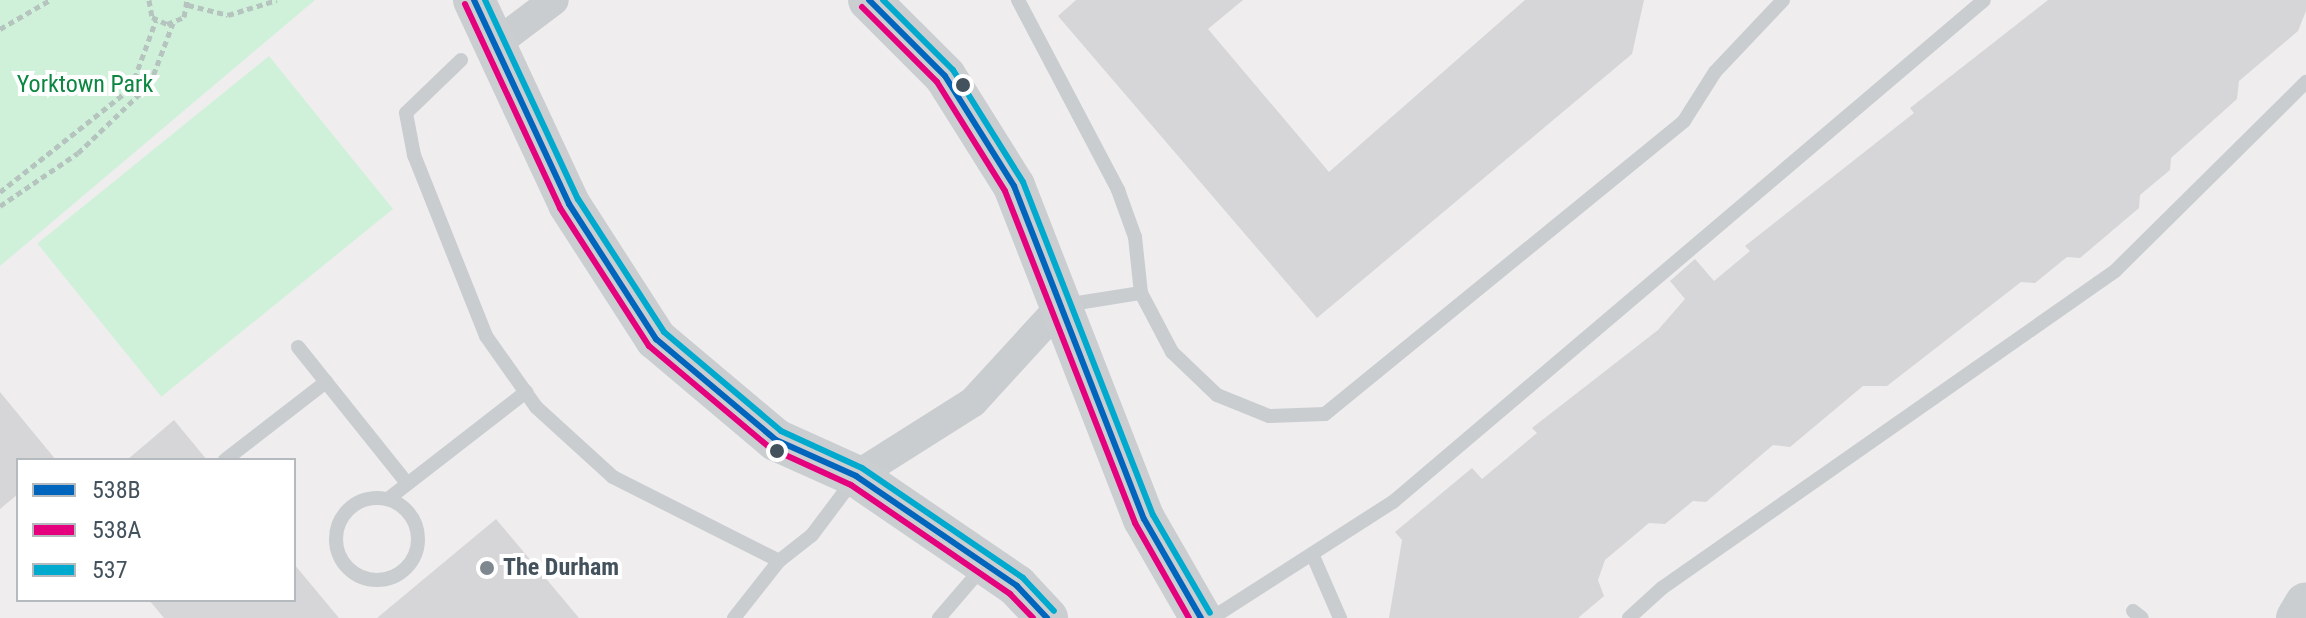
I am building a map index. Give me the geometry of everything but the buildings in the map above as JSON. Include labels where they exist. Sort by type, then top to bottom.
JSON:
[{"type":"street","points":[[474,0],[477,53],[656,339],[776,440],[856,476],[985,564],[1047,618]]},
{"type":"street","points":[[477,53],[554,0]]},
{"type":"street","points":[[869,0],[945,76],[1014,186],[1144,519],[1201,618]]},
{"type":"street","points":[[856,476],[973,402],[1062,305]]},
{"type":"street","points":[[2297,618],[2306,603]]},
{"type":"lane","points":[[1018,0],[1118,190],[1135,237],[1141,293],[1172,352],[1217,395],[1269,416],[1325,414],[1684,121],[1715,72],[1783,0]]},
{"type":"lane","points":[[1212,618],[1393,502],[1984,0]]},
{"type":"lane","points":[[477,53],[406,113],[411,141],[486,336],[526,392],[613,477],[779,561]]},
{"type":"lane","points":[[1629,618],[1662,588],[2115,271],[2306,82]]},
{"type":"lane","points":[[1062,305],[1141,293]]},
{"type":"lane","points":[[298,347],[407,483]]},
{"type":"lane","points":[[228,458],[326,382]]},
{"type":"lane","points":[[388,499],[411,514],[417,554],[398,575],[371,580],[340,557],[337,531],[350,508],[388,499],[526,392]]},
{"type":"lane","points":[[734,618],[779,561],[812,535],[856,476]]},
{"type":"lane","points":[[1313,556],[1340,618]]},
{"type":"lane","points":[[939,618],[985,564]]},
{"type":"path","points":[[0,29],[50,0]]},
{"type":"path","points":[[0,192],[131,88],[156,20],[147,0]]},
{"type":"path","points":[[0,206],[78,153],[150,84],[173,23],[188,2],[200,14],[228,15],[277,0]]},
{"type":"path","points":[[156,20],[173,23]]},
{"type":"green space","name":"Yorktown Park","points":[[0,0],[315,0],[0,266]]},
{"type":"green space","points":[[269,56],[393,209],[161,397],[37,244]]},
{"type":"transit line","name":"538B","points":[[474,0],[569,204],[656,339],[776,440],[856,476],[1017,586],[1047,618]]},
{"type":"transit line","name":"537","points":[[485,0],[578,199],[664,332],[781,431],[862,468],[1023,578],[1054,611]]},
{"type":"transit line","name":"538B","points":[[869,0],[945,76],[1014,186],[1144,519],[1201,618]]},
{"type":"transit line","name":"537","points":[[883,0],[953,70],[1023,182],[1153,515],[1210,613]]},
{"type":"transit line","name":"538A","points":[[465,4],[560,208],[649,346],[770,448],[851,485],[1010,594],[1033,618]]},
{"type":"transit line","name":"538A","points":[[862,7],[937,82],[1005,191],[1135,523],[1189,618]]},
{"type":"place","name":"The Durham","points":[[487,568]]}]
